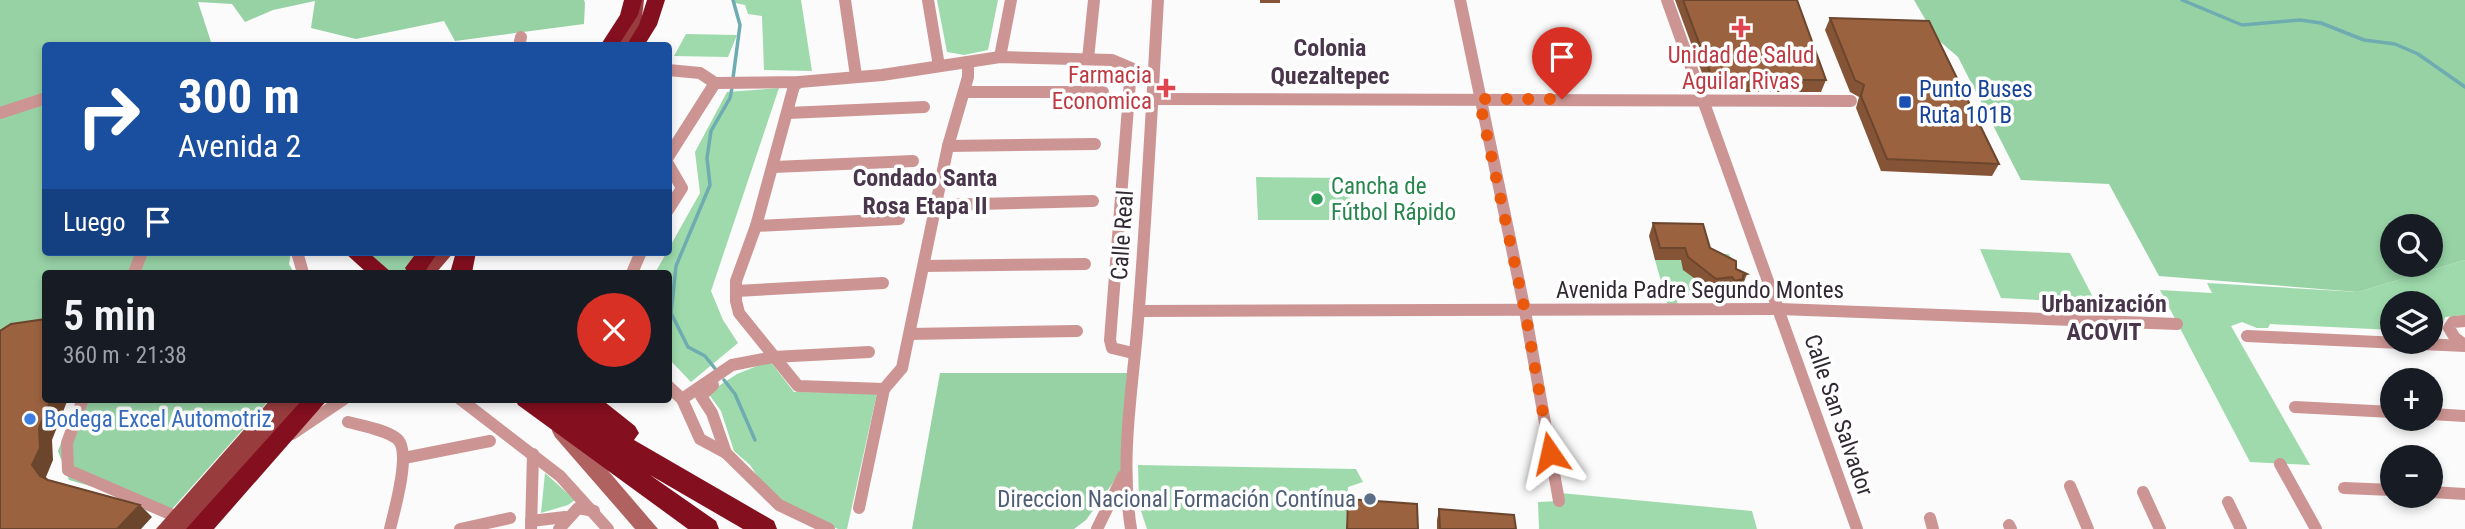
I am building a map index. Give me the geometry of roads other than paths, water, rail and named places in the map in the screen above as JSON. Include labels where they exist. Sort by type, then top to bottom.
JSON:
[{"type":"highway","points":[[612,42],[635,0]]},
{"type":"highway","points":[[638,42],[648,26],[656,0]]},
{"type":"highway","points":[[346,256],[370,270]]},
{"type":"highway","points":[[358,256],[371,270]]},
{"type":"highway","points":[[198,529],[313,403]]},
{"type":"highway","points":[[590,403],[709,497]]},
{"type":"highway","points":[[552,407],[765,529]]},
{"type":"highway","points":[[552,407],[707,529]]},
{"type":"main road","points":[[624,42],[634,25],[635,0]]},
{"type":"main road","points":[[176,525],[280,403]]},
{"type":"main road","points":[[176,525],[299,403]]},
{"type":"street","points":[[845,0],[856,76]]},
{"type":"street","points":[[928,0],[939,66]]},
{"type":"street","points":[[1000,57],[1011,0]]},
{"type":"street","points":[[1088,59],[1094,0]]},
{"type":"street","name":"Calle Real","points":[[1131,529],[1125,473],[1133,353],[1139,311],[1158,0]]},
{"type":"street","points":[[1461,0],[1479,99],[1525,311],[1559,501]]},
{"type":"street","name":"Calle San Salvador","points":[[1667,0],[1857,529]]},
{"type":"street","points":[[672,70],[700,74],[715,83],[799,82],[1000,57],[1112,61],[1131,68],[1110,340],[1112,348],[1133,353]]},
{"type":"street","points":[[859,508],[884,389],[902,368],[948,146],[964,92],[968,62]]},
{"type":"street","points":[[799,82],[794,86],[774,167],[736,281],[739,313],[798,386],[884,389]]},
{"type":"street","points":[[672,151],[715,83]]},
{"type":"street","points":[[964,92],[1103,92]]},
{"type":"street","points":[[1152,99],[1701,98],[1849,101]]},
{"type":"street","points":[[0,113],[42,99]]},
{"type":"street","points":[[788,113],[924,107]]},
{"type":"street","points":[[948,146],[1095,144]]},
{"type":"street","points":[[774,167],[914,161]]},
{"type":"street","points":[[672,171],[682,188],[672,204]]},
{"type":"street","points":[[936,205],[1093,201]]},
{"type":"street","points":[[756,226],[899,219]]},
{"type":"street","points":[[924,266],[1085,264]]},
{"type":"street","points":[[736,291],[883,283]]},
{"type":"street","name":"Avenida Padre Segundo Montes","points":[[1139,311],[1780,309],[2177,324]]},
{"type":"street","points":[[2465,321],[2452,322],[2449,328],[2465,346]]},
{"type":"street","points":[[910,334],[1077,331]]},
{"type":"street","points":[[2247,336],[2465,346]]},
{"type":"street","points":[[682,398],[732,365],[773,357],[869,352]]},
{"type":"street","points":[[726,453],[712,413],[701,394],[732,365]]},
{"type":"street","points":[[672,389],[682,398],[700,439],[726,453],[779,505],[829,529]]},
{"type":"street","points":[[81,403],[66,443],[65,459],[68,470],[176,525]]},
{"type":"street","points":[[268,450],[338,403]]},
{"type":"street","points":[[465,403],[533,454],[597,513],[608,529]]},
{"type":"street","points":[[552,407],[648,529]]},
{"type":"street","points":[[2295,407],[2380,411]]},
{"type":"street","points":[[2443,415],[2465,416]]},
{"type":"street","points":[[348,422],[394,436],[401,442],[404,458],[390,529]]},
{"type":"street","points":[[404,458],[490,441]]},
{"type":"street","points":[[533,454],[531,525],[562,523],[582,506],[597,513]]},
{"type":"street","points":[[2280,464],[2316,529]]},
{"type":"street","name":"Calle Real","points":[[1097,529],[1125,473]]},
{"type":"street","points":[[2070,486],[2088,529]]},
{"type":"street","points":[[2344,488],[2380,490]]},
{"type":"street","points":[[2143,492],[2160,529]]},
{"type":"street","points":[[2443,493],[2465,494]]},
{"type":"street","points":[[2228,502],[2241,529]]},
{"type":"street","points":[[460,529],[510,517]]},
{"type":"waterway","points":[[733,0],[740,25],[733,78]]},
{"type":"waterway","points":[[2182,0],[2242,25],[2300,20],[2321,23],[2364,40],[2395,44],[2418,54],[2465,87]]},
{"type":"waterway","points":[[672,304],[676,266],[710,185],[707,158],[711,131],[730,98],[732,88]]},
{"type":"waterway","points":[[672,315],[688,347],[705,356],[717,371]]},
{"type":"waterway","points":[[724,380],[735,394],[755,440]]},
{"type":"place","name":"Unidad de Salud Aguilar Rivas","points":[[1741,28]]},
{"type":"place","name":"Farmacia Economica","points":[[1166,88]]},
{"type":"place","name":"Punto Buses Ruta 101B","points":[[1905,102]]},
{"type":"place","name":"Cancha de Fútbol Rápido","points":[[1317,199]]},
{"type":"place","name":"Bodega Excel Automotriz","points":[[30,419]]},
{"type":"place","name":"Direccion Nacional Formación Contínua","points":[[1370,499]]},
{"type":"district","name":"Colonia Quezaltepec","points":[[1330,62]]},
{"type":"district","name":"Condado Santa Rosa Etapa II","points":[[925,192]]},
{"type":"district","name":"Urbanización ACOVIT","points":[[2104,318]]}]
